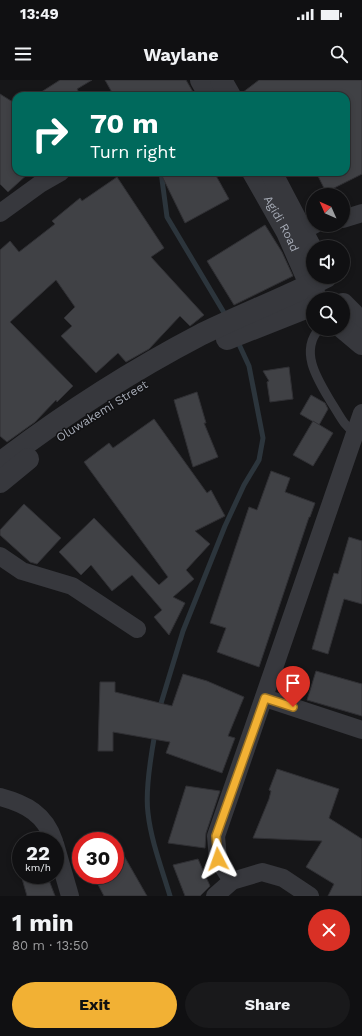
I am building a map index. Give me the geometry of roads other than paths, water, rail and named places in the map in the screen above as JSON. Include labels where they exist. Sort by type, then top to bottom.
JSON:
[{"type":"street","points":[[201,80],[208,92]]},
{"type":"street","points":[[221,80],[228,92]]},
{"type":"street","points":[[0,213],[40,184],[54,176]]},
{"type":"street","name":"Agidi Road","points":[[256,176],[301,228],[326,292]]},
{"type":"street","name":"Agidi Road","points":[[273,176],[307,240]]},
{"type":"street","points":[[350,217],[362,213]]},
{"type":"street","points":[[205,341],[245,322],[306,300]]},
{"type":"street","name":"Agidi Road","points":[[350,313],[362,323]]},
{"type":"street","points":[[350,334],[362,344]]},
{"type":"street","name":"Oluwakemi Street","points":[[0,462],[52,423],[112,385],[205,341]]},
{"type":"street","name":"Oluwakemi Street","points":[[0,482],[60,435],[133,390],[205,341]]},
{"type":"street","points":[[232,881],[218,859],[216,836],[265,698],[362,413]]},
{"type":"street","points":[[0,556],[22,571],[72,586],[137,629]]},
{"type":"street","points":[[265,698],[362,730]]},
{"type":"street","points":[[0,797],[24,804],[39,815],[51,832]]},
{"type":"street","points":[[215,896],[232,881],[262,872],[283,878],[310,896]]},
{"type":"street","points":[[64,875],[70,896]]},
{"type":"lane","points":[[314,336],[312,338],[311,362],[317,381],[345,426],[355,434]]},
{"type":"waterway","points":[[162,176],[167,217],[226,316]]},
{"type":"waterway","points":[[159,710],[183,631],[225,526],[244,485],[259,460],[263,438],[249,366],[237,340]]},
{"type":"waterway","points":[[155,733],[150,762],[147,804],[149,823],[154,844],[170,896]]}]
